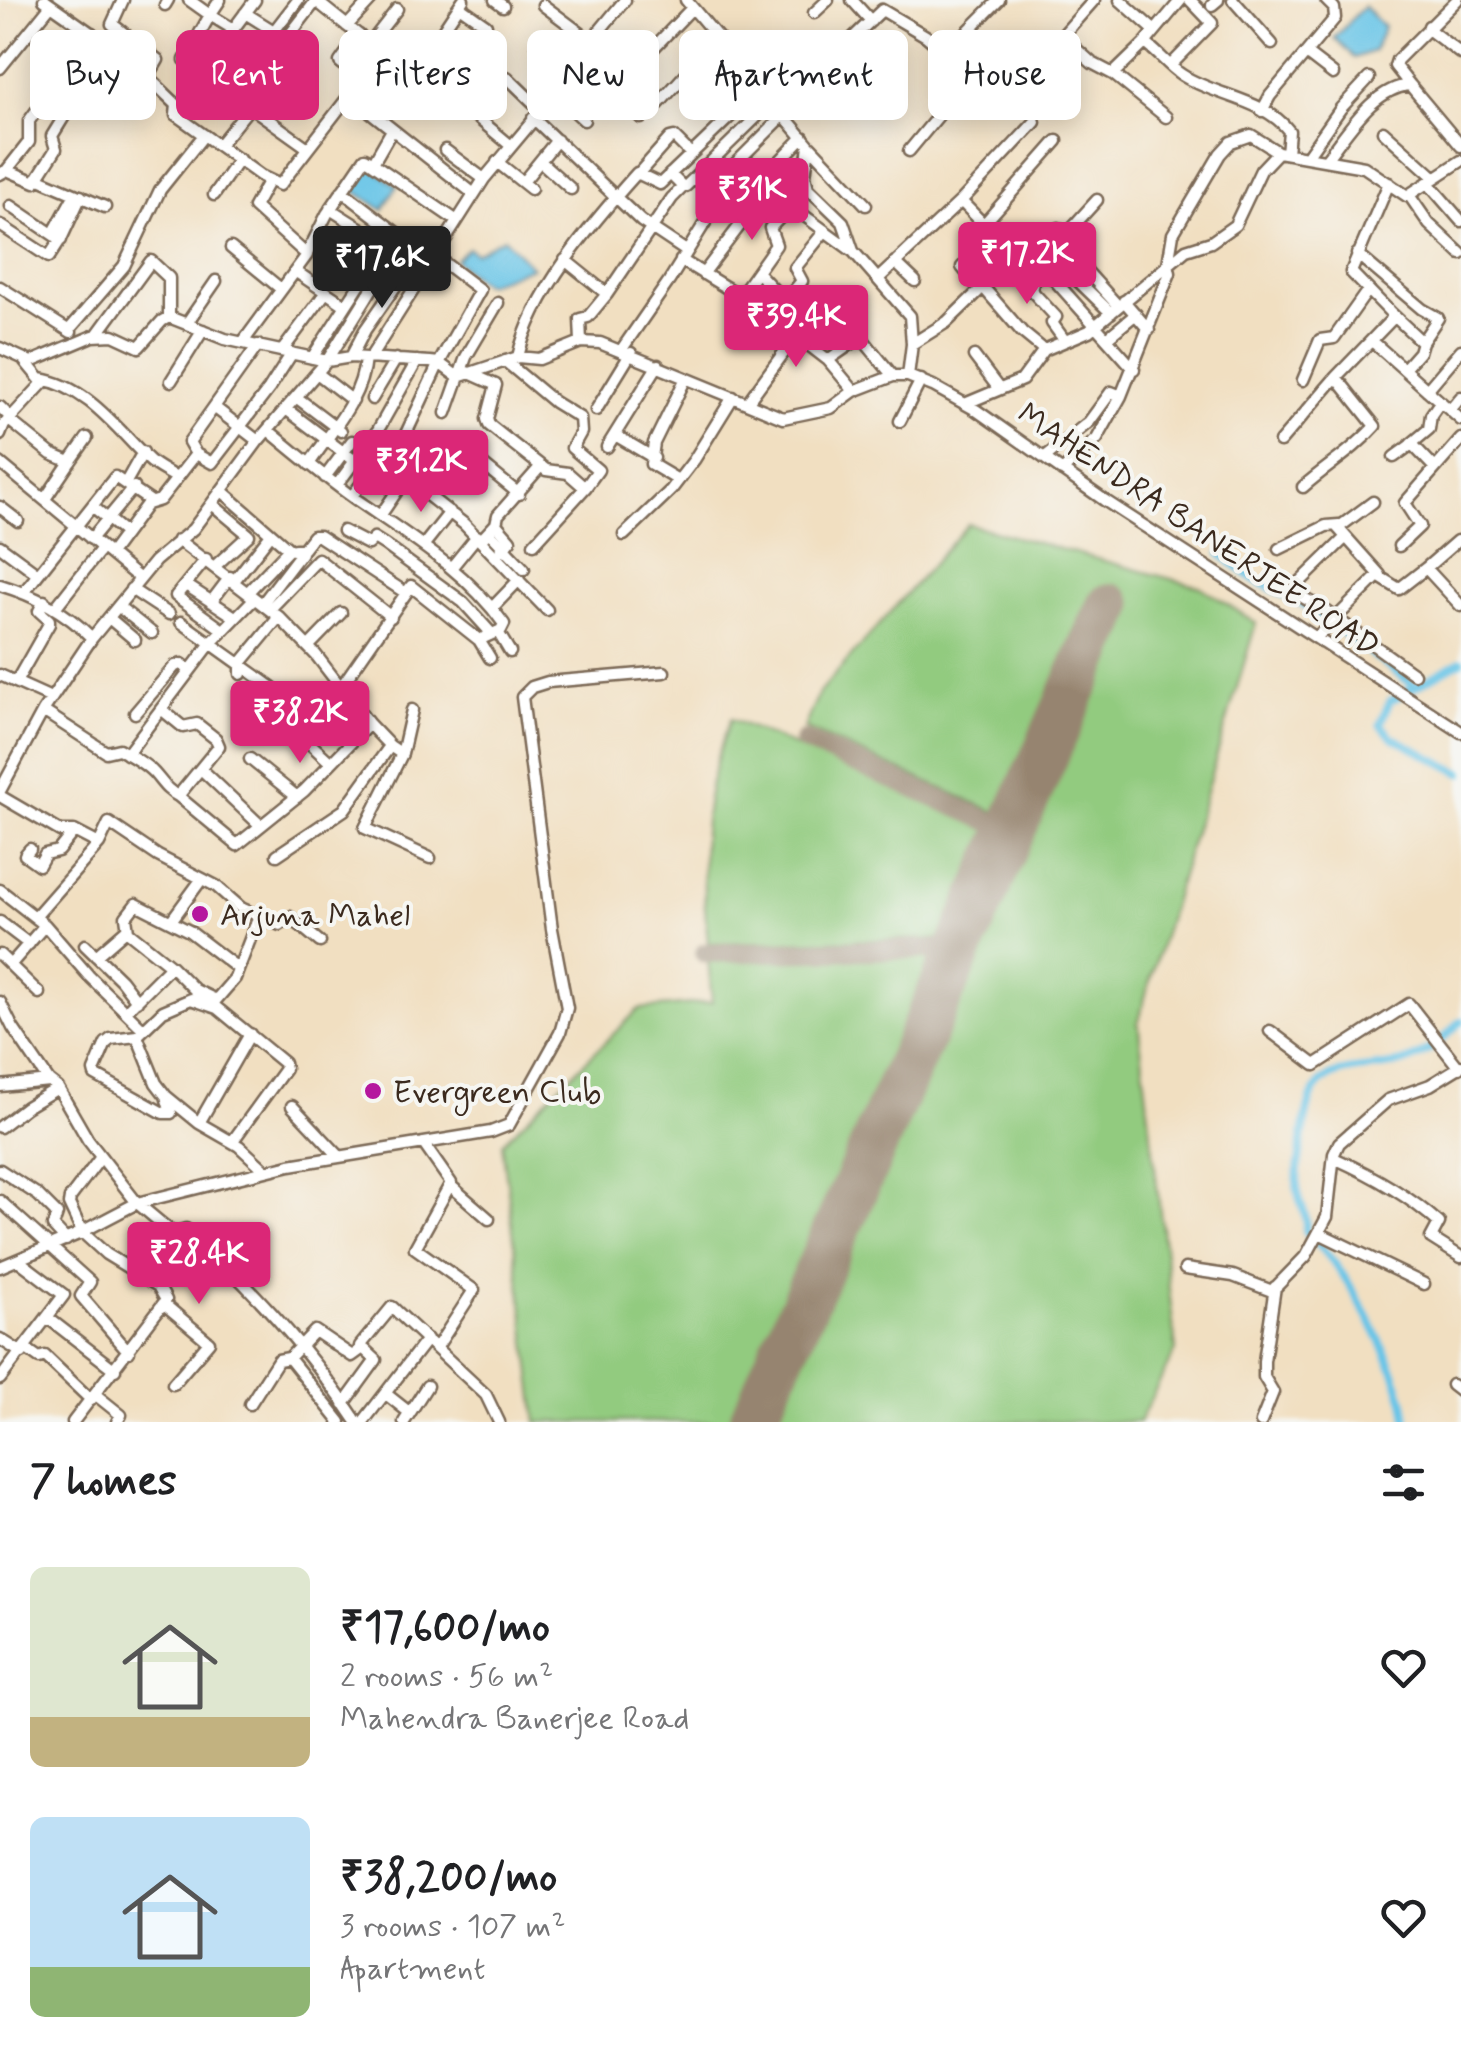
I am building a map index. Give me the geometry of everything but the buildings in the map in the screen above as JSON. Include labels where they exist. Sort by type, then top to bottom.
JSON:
[{"type":"street","points":[[119,30],[112,23],[123,0]]},
{"type":"street","points":[[188,0],[233,29]]},
{"type":"street","points":[[201,30],[220,0]]},
{"type":"street","points":[[256,0],[223,43],[262,72],[316,1],[352,30]]},
{"type":"street","points":[[246,13],[273,31],[298,0]]},
{"type":"street","points":[[347,26],[372,0]]},
{"type":"street","points":[[599,30],[625,0]]},
{"type":"street","points":[[814,13],[828,0]]},
{"type":"street","points":[[852,0],[871,21]]},
{"type":"street","points":[[969,30],[999,0]]},
{"type":"street","points":[[1069,30],[1094,0]]},
{"type":"street","points":[[1119,0],[1155,31]]},
{"type":"street","points":[[1113,74],[1181,0]]},
{"type":"street","points":[[1171,65],[1212,23],[1190,0]]},
{"type":"street","points":[[1234,0],[1272,44]]},
{"type":"street","points":[[1262,110],[1336,18],[1334,8],[1326,0]]},
{"type":"street","points":[[1459,1],[1395,63],[1461,146]]},
{"type":"street","points":[[1,65],[47,3],[88,30]]},
{"type":"street","points":[[443,30],[461,3],[486,25]]},
{"type":"street","points":[[659,37],[689,4],[711,30]]},
{"type":"street","points":[[543,5],[576,30]]},
{"type":"street","points":[[862,30],[879,5],[928,38]]},
{"type":"street","points":[[381,30],[397,9]]},
{"type":"street","points":[[1429,26],[1461,54]]},
{"type":"street","points":[[967,403],[1024,378],[1044,350],[1096,325],[1186,250],[1211,242],[1235,225],[1260,170],[1283,152],[1289,131],[1262,110],[1185,77],[1145,43]]},
{"type":"street","points":[[1081,53],[1166,117]]},
{"type":"street","points":[[1308,54],[1333,74]]},
{"type":"street","points":[[508,77],[527,102]]},
{"type":"street","points":[[1308,155],[1341,108],[1369,78]]},
{"type":"street","points":[[659,103],[679,82]]},
{"type":"street","points":[[156,85],[177,105],[176,114],[269,180],[283,184],[339,108]]},
{"type":"street","points":[[1327,158],[1371,104],[1386,93],[1410,85]]},
{"type":"street","points":[[31,120],[29,142],[2,171],[31,183],[56,148],[52,136],[62,120]]},
{"type":"street","points":[[219,145],[239,120]]},
{"type":"street","points":[[268,120],[308,148]]},
{"type":"street","points":[[380,120],[474,194]]},
{"type":"street","points":[[478,120],[508,147]]},
{"type":"street","points":[[310,464],[325,439],[338,429],[368,358],[484,179],[531,120]]},
{"type":"street","points":[[541,120],[615,198],[685,253],[703,274],[738,297],[776,245],[769,230],[808,188]]},
{"type":"street","points":[[639,173],[659,185],[723,120]]},
{"type":"street","points":[[582,342],[580,319],[588,318],[607,294],[683,187],[754,120]]},
{"type":"street","points":[[596,410],[627,351],[719,200],[713,186],[779,120]]},
{"type":"street","points":[[790,120],[866,205]]},
{"type":"street","points":[[909,151],[935,120]]},
{"type":"street","points":[[879,278],[961,201],[1035,122]]},
{"type":"street","points":[[373,163],[392,130]]},
{"type":"street","points":[[1383,131],[1431,180],[1446,207],[1461,221]]},
{"type":"street","points":[[1062,471],[1097,439],[1121,396],[1170,273],[1173,234],[1231,142],[1251,134],[1283,152],[1364,167],[1409,194],[1430,224],[1461,254]]},
{"type":"street","points":[[69,330],[124,266],[160,190],[204,135]]},
{"type":"street","points":[[518,357],[525,326],[582,231],[670,138],[674,137],[690,152]]},
{"type":"street","points":[[497,162],[527,185],[557,140]]},
{"type":"street","points":[[806,141],[808,188],[842,222],[853,251]]},
{"type":"street","points":[[751,190],[806,141]]},
{"type":"street","points":[[984,224],[1057,141]]},
{"type":"street","points":[[444,150],[484,179]]},
{"type":"street","points":[[214,194],[238,159]]},
{"type":"street","points":[[243,342],[308,254],[330,208],[363,159],[457,221]]},
{"type":"street","points":[[540,161],[570,189]]},
{"type":"street","points":[[1409,194],[1461,161]]},
{"type":"street","points":[[670,174],[683,187]]},
{"type":"street","points":[[38,178],[106,207]]},
{"type":"street","points":[[269,180],[254,208],[308,254]]},
{"type":"street","points":[[1389,183],[1351,272],[1422,342]]},
{"type":"street","points":[[342,190],[480,290],[439,364],[391,466]]},
{"type":"street","points":[[0,225],[49,258],[78,195]]},
{"type":"street","points":[[912,344],[946,323],[1059,228],[1068,232],[1097,200]]},
{"type":"street","points":[[961,201],[1096,325],[1134,369]]},
{"type":"street","points":[[11,206],[57,237]]},
{"type":"street","points":[[791,206],[853,251],[910,316],[912,377],[900,421]]},
{"type":"street","points":[[1430,224],[1446,207]]},
{"type":"street","points":[[330,208],[398,252]]},
{"type":"street","points":[[703,274],[740,224]]},
{"type":"street","points":[[784,302],[802,281],[795,268],[824,232]]},
{"type":"street","points":[[996,236],[962,267],[1044,350]]},
{"type":"street","points":[[99,844],[74,831],[60,831],[0,794],[43,711],[92,638],[140,579],[193,529],[258,441],[327,361],[407,240]]},
{"type":"street","points":[[312,358],[366,273],[378,242]]},
{"type":"street","points":[[970,278],[1005,245]]},
{"type":"street","points":[[231,248],[281,288]]},
{"type":"street","points":[[350,357],[420,250]]},
{"type":"street","points":[[1357,254],[1422,310],[1438,318],[1404,370]]},
{"type":"street","points":[[1023,259],[1035,279],[1031,290],[1056,317],[1052,323],[1065,341]]},
{"type":"street","points":[[566,260],[607,294]]},
{"type":"street","points":[[96,336],[151,261],[169,278],[170,317]]},
{"type":"street","points":[[896,262],[915,281]]},
{"type":"street","points":[[1082,266],[1118,307]]},
{"type":"street","points":[[295,271],[345,305]]},
{"type":"street","points":[[748,403],[809,319],[784,302],[758,272]]},
{"type":"street","points":[[1074,277],[1118,307],[1136,314],[1149,330]]},
{"type":"street","points":[[187,323],[216,282]]},
{"type":"street","points":[[0,287],[80,340]]},
{"type":"street","points":[[1303,380],[1320,340],[1334,338],[1368,290]]},
{"type":"street","points":[[258,345],[189,442],[196,454],[210,464],[239,427],[326,292]]},
{"type":"street","points":[[446,413],[484,324],[498,303]]},
{"type":"street","points":[[1107,338],[1136,314]]},
{"type":"street","points":[[1280,442],[1336,377],[1389,325],[1391,314]]},
{"type":"street","points":[[0,348],[35,361],[96,336],[113,335],[140,347],[170,317],[243,342],[327,361],[350,357],[439,364],[496,384],[489,425],[542,466],[568,474],[585,488]]},
{"type":"street","points":[[170,381],[203,330]]},
{"type":"street","points":[[797,336],[828,360],[854,391]]},
{"type":"street","points":[[828,360],[861,337],[893,376]]},
{"type":"street","points":[[1372,341],[1461,420]]},
{"type":"street","points":[[462,374],[518,357],[539,359],[582,342],[600,342],[784,418],[832,408],[854,391],[893,376],[912,377]]},
{"type":"street","points":[[1427,390],[1461,350]]},
{"type":"street","points":[[974,356],[999,389]]},
{"type":"street","points":[[372,400],[396,359]]},
{"type":"street","points":[[0,435],[42,385],[24,360]]},
{"type":"street","points":[[337,485],[378,430],[417,360]]},
{"type":"street","points":[[505,361],[580,418],[581,432],[572,448],[598,470],[534,544]]},
{"type":"street","points":[[607,446],[658,365]]},
{"type":"street","points":[[317,373],[353,401]]},
{"type":"street","name":"MAHENDRA BANERJEE ROAD","points":[[912,377],[967,403],[1062,471],[1461,732]]},
{"type":"street","points":[[1302,486],[1335,459],[1343,458],[1375,426],[1336,377]]},
{"type":"street","points":[[40,378],[58,382],[118,424],[151,461],[176,478]]},
{"type":"street","points":[[678,480],[651,464],[654,444],[686,378]]},
{"type":"street","points":[[1044,458],[1090,422],[1111,392],[1121,396]]},
{"type":"street","points":[[296,397],[338,429]]},
{"type":"street","points":[[624,535],[668,493],[734,397]]},
{"type":"street","points":[[1394,457],[1429,430],[1431,415],[1461,397]]},
{"type":"street","points":[[0,407],[51,454],[70,462]]},
{"type":"street","points":[[214,407],[258,441]]},
{"type":"street","points":[[286,409],[355,461]]},
{"type":"street","points":[[268,430],[474,588],[504,624],[479,640]]},
{"type":"street","points":[[615,435],[654,458]]},
{"type":"street","points":[[44,499],[87,438]]},
{"type":"street","points":[[1399,546],[1420,526],[1405,503],[1461,439]]},
{"type":"street","points":[[325,476],[352,440]]},
{"type":"street","points":[[1411,444],[1435,468]]},
{"type":"street","points":[[400,448],[453,488]]},
{"type":"street","points":[[91,539],[130,485],[144,452]]},
{"type":"street","points":[[55,608],[150,502],[160,500],[196,454]]},
{"type":"street","points":[[475,458],[519,494]]},
{"type":"street","points":[[352,496],[378,462],[384,461],[450,512],[486,533],[510,540],[500,552]]},
{"type":"street","points":[[0,462],[140,579]]},
{"type":"street","points":[[451,568],[542,466]]},
{"type":"street","points":[[24,592],[115,478],[150,502]]},
{"type":"street","points":[[380,516],[406,478]]},
{"type":"street","points":[[222,491],[311,563]]},
{"type":"street","points":[[1373,502],[1338,530],[1380,576],[1400,589],[1456,541]]},
{"type":"street","points":[[212,504],[249,535],[210,563],[176,596],[222,630]]},
{"type":"street","points":[[92,506],[125,534]]},
{"type":"street","points":[[0,507],[18,521]]},
{"type":"street","points":[[424,546],[450,512]]},
{"type":"street","points":[[1279,549],[1330,524],[1340,525]]},
{"type":"street","points":[[343,531],[368,544]]},
{"type":"street","points":[[486,533],[547,610]]},
{"type":"street","points":[[211,602],[272,534]]},
{"type":"street","points":[[241,668],[263,604],[295,550],[316,536],[406,593]]},
{"type":"street","points":[[1345,538],[1295,591],[1333,622],[1414,674]]},
{"type":"street","points":[[358,560],[372,539],[376,539],[463,602],[510,652]]},
{"type":"street","points":[[178,540],[263,604],[308,647],[369,724],[402,754]]},
{"type":"street","points":[[0,546],[38,574]]},
{"type":"street","points":[[263,604],[295,550]]},
{"type":"street","points":[[127,754],[222,630],[235,618],[263,604],[315,559],[391,616]]},
{"type":"street","points":[[1426,568],[1461,606]]},
{"type":"street","points":[[492,608],[522,574]]},
{"type":"street","points":[[1316,638],[1380,576]]},
{"type":"street","points":[[1450,593],[1461,583]]},
{"type":"street","points":[[0,584],[44,601],[92,638]]},
{"type":"street","points":[[186,584],[235,618]]},
{"type":"street","points":[[331,763],[304,738],[411,586],[479,640],[490,658]]},
{"type":"street","points":[[451,616],[474,588]]},
{"type":"street","points":[[131,589],[169,614]]},
{"type":"street","points":[[16,682],[50,622],[38,610],[44,601]]},
{"type":"street","points":[[118,606],[152,633]]},
{"type":"street","points":[[308,647],[341,612]]},
{"type":"street","points":[[109,618],[136,640]]},
{"type":"street","points":[[181,622],[272,687]]},
{"type":"street","points":[[136,713],[175,666],[182,664],[189,670]]},
{"type":"street","points":[[0,1266],[66,1240],[137,1203],[265,1170],[491,1132],[509,1125],[560,1033],[565,1020],[566,993],[557,958],[522,697],[532,687],[548,682],[664,672]]},
{"type":"street","points":[[0,675],[51,698]]},
{"type":"street","points":[[161,709],[183,727],[197,724],[219,743],[178,796]]},
{"type":"street","points":[[412,710],[402,754],[364,825],[367,830],[430,858]]},
{"type":"street","points":[[43,711],[106,752],[116,749],[127,754],[236,845],[297,797],[369,724]]},
{"type":"street","points":[[277,856],[344,810],[390,746]]},
{"type":"street","points":[[250,760],[297,797]]},
{"type":"street","points":[[201,770],[260,824]]},
{"type":"street","points":[[11,964],[99,844],[107,825],[113,823],[158,856],[216,886],[245,910],[280,925],[290,917],[320,942]]},
{"type":"street","points":[[30,849],[25,855],[38,864],[45,854],[58,851],[74,831]]},
{"type":"street","points":[[171,921],[201,880]]},
{"type":"street","points":[[0,890],[40,921],[126,1011],[138,1030],[156,1083],[166,1096],[265,1170]]},
{"type":"street","points":[[236,968],[206,942],[136,904],[126,917],[128,930],[188,984],[214,1001],[234,978],[259,916]]},
{"type":"street","points":[[0,922],[29,944]]},
{"type":"street","points":[[89,976],[123,931],[128,930]]},
{"type":"street","points":[[85,945],[136,1001]]},
{"type":"street","points":[[0,955],[39,993]]},
{"type":"street","points":[[126,1011],[171,966]]},
{"type":"street","points":[[166,1096],[171,1113],[162,1112],[95,1075],[106,1043],[138,1030],[163,1011],[191,999],[217,1008],[284,1064],[285,1069],[232,1142]]},
{"type":"street","points":[[1,1004],[13,1028],[101,1157],[137,1203],[171,1232],[185,1228],[191,1232],[246,1282],[340,1422]]},
{"type":"street","points":[[1186,1269],[1233,1276],[1268,1291],[1275,1287],[1315,1240],[1328,1212],[1334,1158],[1345,1137],[1388,1100],[1423,1089],[1460,1067],[1409,1004],[1314,1065],[1270,1031]]},
{"type":"street","points":[[199,1123],[250,1034]]},
{"type":"street","points":[[0,1086],[54,1084]]},
{"type":"street","points":[[0,1127],[54,1084]]},
{"type":"street","points":[[292,1106],[339,1156]]},
{"type":"street","points":[[423,1143],[451,1186],[489,1219]]},
{"type":"street","points":[[73,1422],[166,1300],[158,1286],[106,1254],[82,1232],[68,1201],[101,1157]]},
{"type":"street","points":[[1334,1158],[1372,1176],[1430,1215],[1439,1224],[1432,1238],[1461,1258]]},
{"type":"street","points":[[0,1170],[38,1195],[57,1214],[52,1226],[66,1240]]},
{"type":"street","points":[[437,1348],[474,1291],[414,1248],[451,1186]]},
{"type":"street","points":[[0,1202],[90,1282],[81,1296],[130,1352]]},
{"type":"street","points":[[1315,1240],[1424,1284]]},
{"type":"street","points":[[0,1380],[64,1293],[18,1260]]},
{"type":"street","points":[[1261,1422],[1272,1397],[1272,1386],[1264,1376],[1264,1361],[1275,1287]]},
{"type":"street","points":[[164,1304],[208,1342],[173,1384]]},
{"type":"street","points":[[250,1404],[278,1360],[294,1352],[315,1331],[352,1356],[363,1348],[392,1307],[486,1394],[500,1422]]},
{"type":"street","points":[[48,1318],[116,1370]]},
{"type":"street","points":[[0,1339],[40,1358],[46,1356],[123,1420]]},
{"type":"street","points":[[294,1352],[360,1422],[427,1339]]},
{"type":"street","points":[[344,1404],[376,1360],[363,1348]]},
{"type":"street","points":[[386,1394],[407,1417],[427,1386]]},
{"type":"green space","points":[[968,524],[1201,587],[1256,623],[1138,1021],[1176,1350],[1139,1422],[768,1422],[1120,610],[1093,598],[1000,814],[804,728],[819,693]]},
{"type":"green space","points":[[731,719],[993,831],[946,939],[708,943],[704,830],[712,776]]},
{"type":"green space","points":[[938,957],[735,1422],[537,1422],[502,1143],[639,1009],[712,1002],[708,959]]},
{"type":"water","points":[[1364,6],[1384,27],[1374,51],[1354,58],[1334,38]]},
{"type":"water","points":[[367,164],[397,186],[383,210],[350,188]]},
{"type":"water","points":[[504,238],[532,267],[486,284],[455,260],[468,248],[475,253]]},
{"type":"waterway","points":[[1221,554],[1253,579],[1308,607],[1415,686]]},
{"type":"waterway","points":[[1461,661],[1390,701],[1380,724],[1392,737],[1461,773]]},
{"type":"waterway","points":[[1407,1422],[1398,1382],[1364,1310],[1338,1268],[1305,1231],[1306,1219],[1297,1186],[1300,1156],[1310,1101],[1326,1079],[1351,1070],[1413,1059],[1461,1021]]},
{"type":"taxiway","points":[[804,741],[1012,831]]},
{"type":"taxiway","points":[[938,949],[955,944],[967,934]]},
{"type":"taxiway","points":[[705,953],[938,949],[954,965]]},
{"type":"runway","points":[[752,1422],[1110,607]]},
{"type":"place","name":"Arjuna Mahel","points":[[200,914]]},
{"type":"place","name":"Evergreen Club","points":[[373,1091]]}]
